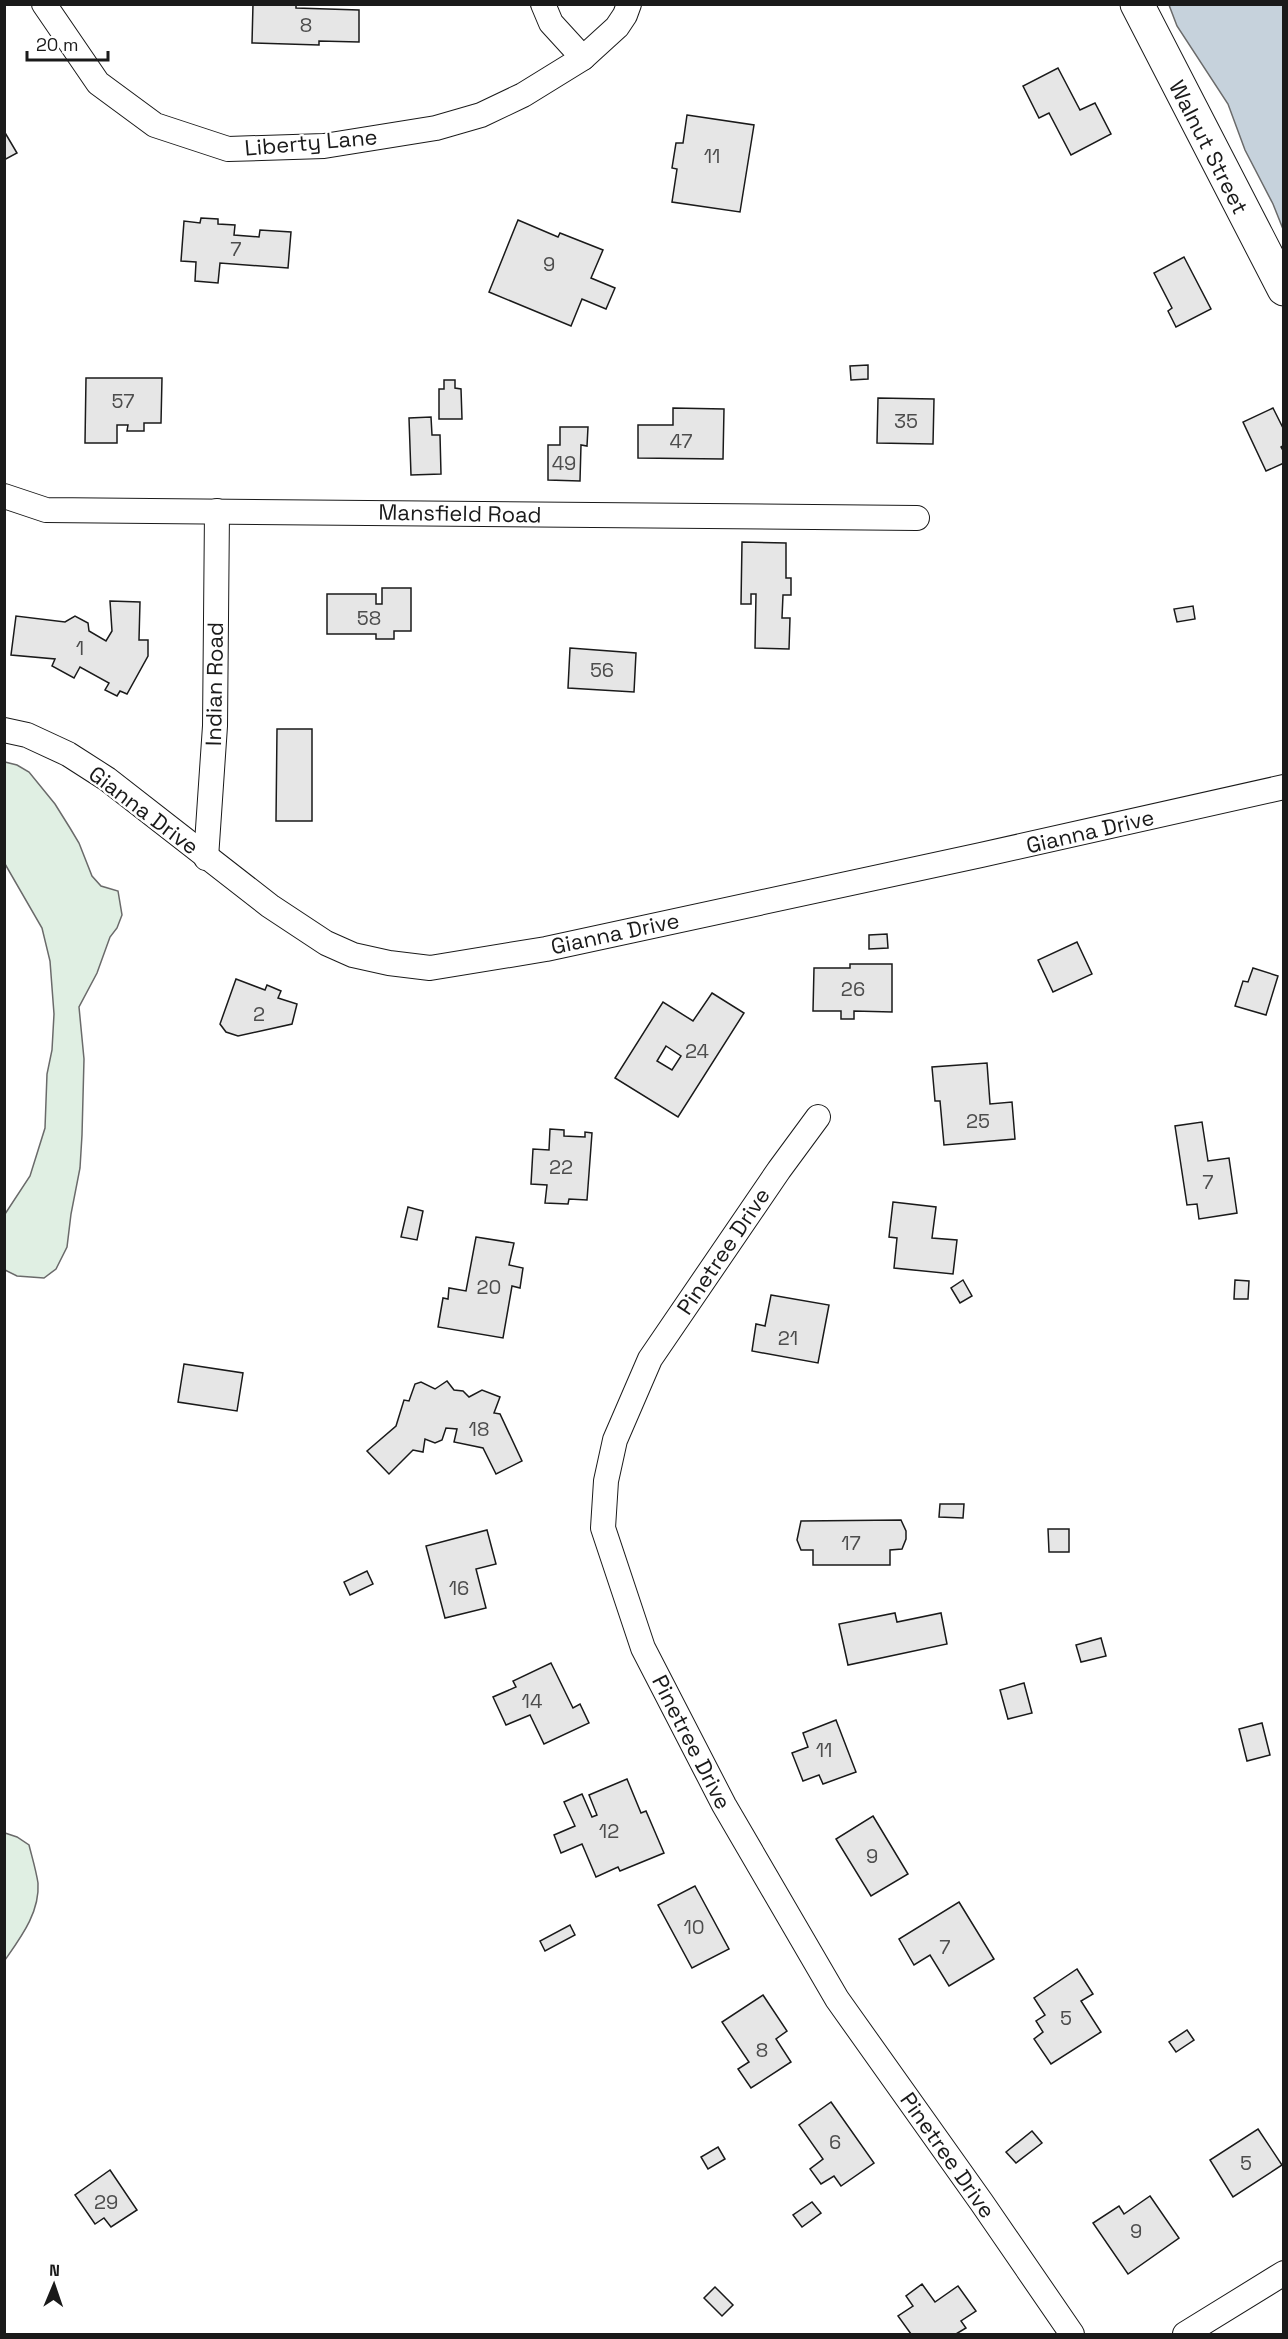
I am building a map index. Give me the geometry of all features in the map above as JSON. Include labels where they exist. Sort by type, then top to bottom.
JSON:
[{"type":"main road","name":"Walnut Street","points":[[1137,4],[1284,289]]},
{"type":"street","name":"Liberty Lane","points":[[44,4],[98,83],[155,125],[228,149],[324,146],[436,128],[481,115],[523,95],[583,58],[616,27],[625,15],[629,4]]},
{"type":"street","points":[[543,4],[551,23],[583,58]]},
{"type":"street","name":"Mansfield Road","points":[[4,496],[46,510],[917,518]]},
{"type":"street","name":"Indian Road","points":[[206,858],[215,726],[217,511]]},
{"type":"street","name":"Gianna Drive","points":[[4,730],[27,735],[68,754],[107,779],[270,906],[326,943],[352,955],[389,963],[430,968],[546,949],[1284,787]]},
{"type":"street","name":"Pinetree Drive","points":[[818,1117],[779,1170],[650,1359],[615,1440],[606,1481],[603,1528],[643,1648],[730,1816],[837,1999],[1072,2334]]},
{"type":"street","points":[[1185,2334],[1284,2273]]},
{"type":"green space","points":[[5,762],[17,765],[29,772],[55,804],[79,843],[92,876],[101,886],[118,891],[122,915],[117,928],[110,937],[97,973],[79,1007],[84,1059],[80,1168],[67,1247],[56,1269],[44,1278],[17,1276],[5,1270],[5,1214],[30,1176],[45,1128],[47,1074],[52,1050],[54,1014],[50,961],[42,928],[5,864]]},
{"type":"green space","points":[[5,1833],[29,1845],[38,1883],[38,1894],[33,1914],[5,1960]]},
{"type":"shaded area","points":[[1169,5],[1283,5],[1283,229],[1273,204],[1245,150],[1228,104],[1177,26]]},
{"type":"building","points":[[253,4],[296,4],[296,8],[359,10],[359,42],[319,41],[319,45],[252,43]]},
{"type":"building","points":[[1058,68],[1080,110],[1095,103],[1111,134],[1071,155],[1049,113],[1039,118],[1023,86]]},
{"type":"building","points":[[687,115],[754,125],[740,212],[672,202],[677,169],[672,168],[676,143],[683,143]]},
{"type":"building","points":[[4,131],[17,153],[4,160]]},
{"type":"building","points":[[201,218],[218,219],[218,224],[235,225],[234,235],[259,237],[260,230],[291,232],[288,268],[220,263],[218,283],[195,281],[196,262],[181,261],[184,221],[200,223]]},
{"type":"building","points":[[518,220],[558,237],[560,233],[603,250],[591,278],[615,288],[606,309],[582,299],[571,326],[489,292]]},
{"type":"building","points":[[1184,257],[1211,309],[1176,327],[1168,311],[1172,308],[1154,273]]},
{"type":"building","points":[[868,365],[868,379],[851,380],[850,366]]},
{"type":"building","points":[[86,378],[162,378],[161,423],[144,423],[144,431],[127,431],[128,425],[117,425],[117,443],[85,443]]},
{"type":"building","points":[[444,380],[455,380],[455,388],[461,389],[462,419],[439,419],[439,389],[444,389]]},
{"type":"building","points":[[878,398],[934,399],[933,444],[877,443]]},
{"type":"building","points":[[673,408],[724,409],[723,459],[638,458],[638,425],[673,425]]},
{"type":"building","points":[[1273,408],[1284,430],[1284,445],[1281,447],[1284,452],[1284,463],[1266,471],[1243,422]]},
{"type":"building","points":[[431,417],[432,435],[440,435],[441,474],[411,475],[409,418]]},
{"type":"building","points":[[560,427],[588,427],[587,446],[581,445],[580,481],[548,480],[548,445],[560,445]]},
{"type":"building","points":[[742,542],[786,543],[786,578],[791,578],[791,595],[783,595],[782,618],[790,618],[789,649],[755,648],[756,594],[751,594],[751,604],[741,604]]},
{"type":"building","points":[[382,588],[411,588],[411,631],[394,631],[394,639],[376,639],[376,634],[327,634],[327,594],[376,594],[376,604],[382,604]]},
{"type":"building","points":[[110,601],[140,602],[139,640],[148,640],[148,656],[127,694],[120,691],[117,696],[105,690],[109,683],[80,667],[74,678],[52,666],[55,659],[11,655],[16,616],[65,622],[75,616],[88,623],[89,631],[106,641],[112,631]]},
{"type":"building","points":[[1193,606],[1195,619],[1177,622],[1174,609]]},
{"type":"building","points":[[570,648],[636,653],[634,692],[568,688]]},
{"type":"building","points":[[277,729],[312,729],[312,821],[276,821]]},
{"type":"building","points":[[887,934],[888,948],[869,949],[869,935]]},
{"type":"building","points":[[1077,942],[1092,974],[1053,992],[1038,960]]},
{"type":"building","points":[[850,964],[892,964],[892,1012],[854,1011],[854,1019],[841,1019],[841,1011],[813,1011],[814,968],[850,968]]},
{"type":"building","points":[[1253,968],[1278,976],[1266,1015],[1235,1006],[1243,981],[1248,982]]},
{"type":"building","points":[[236,979],[265,990],[267,985],[281,991],[278,998],[297,1004],[292,1024],[238,1036],[226,1032],[220,1024]]},
{"type":"building","points":[[712,993],[744,1013],[678,1117],[615,1078],[663,1002],[693,1021]],"holes":[[[666,1046],[681,1056],[672,1070],[657,1061]]]},
{"type":"building","points":[[987,1063],[990,1104],[1012,1102],[1015,1139],[944,1145],[940,1101],[935,1101],[932,1067]]},
{"type":"building","points":[[1202,1122],[1208,1161],[1229,1158],[1237,1213],[1199,1219],[1197,1204],[1187,1205],[1175,1126]]},
{"type":"building","points":[[550,1129],[564,1130],[564,1136],[585,1137],[585,1132],[592,1133],[587,1200],[569,1199],[568,1204],[545,1203],[547,1185],[531,1184],[533,1149],[549,1150]]},
{"type":"building","points":[[893,1202],[936,1207],[932,1238],[957,1240],[953,1274],[894,1268],[897,1238],[889,1237]]},
{"type":"building","points":[[408,1207],[423,1211],[417,1240],[401,1237]]},
{"type":"building","points":[[476,1237],[514,1243],[509,1265],[523,1268],[520,1288],[512,1286],[503,1338],[438,1327],[443,1298],[448,1299],[449,1288],[466,1291]]},
{"type":"building","points":[[963,1280],[972,1296],[960,1303],[951,1288]]},
{"type":"building","points":[[1235,1280],[1249,1281],[1248,1299],[1234,1299]]},
{"type":"building","points":[[771,1295],[829,1305],[818,1363],[752,1351],[756,1324],[765,1326]]},
{"type":"building","points":[[184,1364],[243,1373],[237,1411],[178,1402]]},
{"type":"building","points":[[447,1381],[454,1390],[463,1391],[469,1397],[482,1390],[500,1397],[494,1413],[500,1414],[522,1461],[496,1474],[483,1448],[454,1442],[457,1429],[446,1428],[442,1440],[435,1443],[425,1439],[423,1452],[413,1450],[389,1474],[367,1451],[396,1426],[404,1400],[409,1401],[415,1384],[421,1382],[435,1389]]},
{"type":"building","points":[[940,1504],[964,1504],[963,1518],[939,1517]]},
{"type":"building","points":[[901,1520],[906,1531],[906,1539],[902,1549],[890,1550],[890,1565],[813,1565],[813,1550],[801,1550],[797,1540],[801,1521]]},
{"type":"building","points":[[1048,1529],[1069,1529],[1069,1552],[1049,1552]]},
{"type":"building","points":[[487,1530],[496,1564],[476,1569],[486,1608],[445,1618],[426,1546]]},
{"type":"building","points":[[367,1571],[373,1584],[350,1595],[344,1582]]},
{"type":"building","points":[[895,1613],[897,1622],[941,1613],[947,1644],[848,1665],[839,1624]]},
{"type":"building","points":[[1101,1638],[1106,1656],[1081,1662],[1076,1645]]},
{"type":"building","points":[[551,1663],[573,1708],[580,1704],[589,1723],[544,1744],[530,1715],[506,1725],[493,1697],[516,1687],[513,1681]]},
{"type":"building","points":[[1024,1683],[1032,1713],[1008,1719],[1000,1690]]},
{"type":"building","points":[[836,1720],[856,1772],[823,1784],[819,1775],[803,1781],[792,1753],[808,1747],[803,1733]]},
{"type":"building","points":[[1262,1723],[1270,1755],[1247,1761],[1239,1729]]},
{"type":"building","points":[[627,1779],[641,1813],[646,1811],[664,1853],[620,1871],[618,1867],[596,1877],[582,1844],[561,1853],[554,1835],[575,1826],[564,1802],[582,1794],[592,1817],[597,1815],[589,1795]]},
{"type":"building","points":[[873,1816],[908,1874],[871,1896],[836,1839]]},
{"type":"building","points":[[695,1886],[729,1949],[692,1968],[658,1905]]},
{"type":"building","points":[[959,1902],[994,1959],[949,1986],[930,1955],[914,1965],[899,1939]]},
{"type":"building","points":[[570,1925],[575,1935],[545,1951],[540,1941]]},
{"type":"building","points":[[1077,1969],[1093,1994],[1081,2001],[1101,2032],[1051,2064],[1034,2039],[1043,2032],[1036,2021],[1045,2015],[1034,1998]]},
{"type":"building","points":[[763,1995],[787,2031],[776,2039],[791,2062],[751,2088],[738,2069],[749,2062],[722,2022]]},
{"type":"building","points":[[1187,2030],[1194,2040],[1176,2052],[1169,2042]]},
{"type":"building","points":[[831,2102],[874,2163],[841,2186],[834,2176],[821,2184],[810,2169],[823,2159],[799,2125]]},
{"type":"building","points":[[1258,2129],[1282,2165],[1233,2197],[1210,2160]]},
{"type":"building","points":[[1032,2131],[1042,2143],[1016,2163],[1006,2152]]},
{"type":"building","points":[[718,2147],[725,2159],[708,2169],[701,2157]]},
{"type":"building","points":[[110,2170],[137,2210],[111,2227],[104,2218],[95,2224],[75,2195]]},
{"type":"building","points":[[1150,2196],[1179,2238],[1128,2274],[1093,2223],[1119,2206],[1124,2214]]},
{"type":"building","points":[[812,2202],[821,2213],[802,2227],[793,2215]]},
{"type":"building","points":[[922,2284],[935,2302],[958,2286],[976,2311],[961,2321],[966,2328],[956,2334],[911,2334],[898,2316],[913,2306],[906,2296]]},
{"type":"building","points":[[715,2287],[733,2305],[722,2316],[704,2298]]}]
